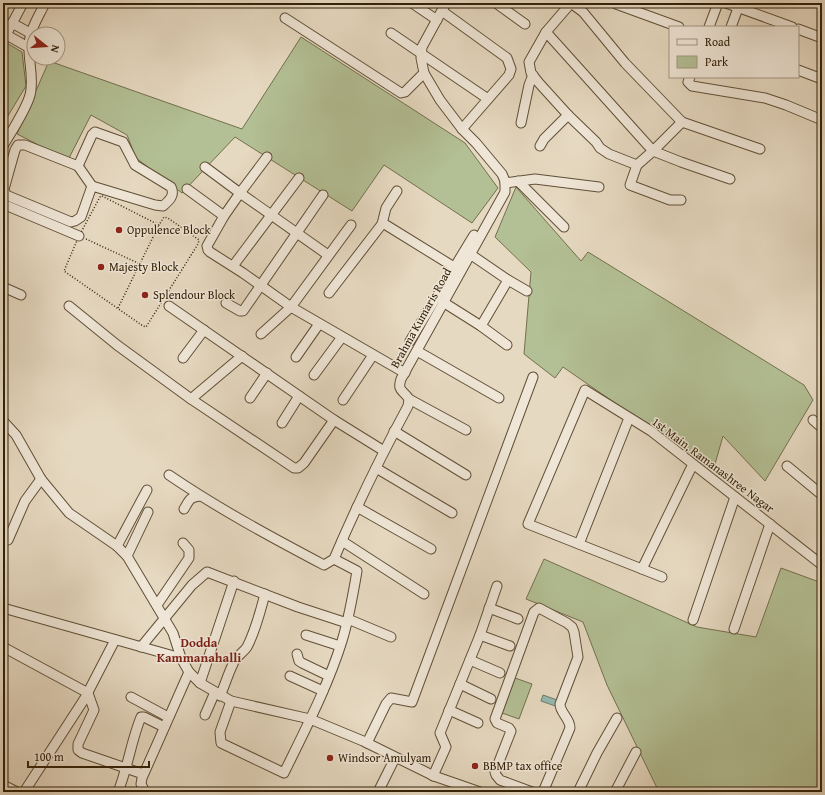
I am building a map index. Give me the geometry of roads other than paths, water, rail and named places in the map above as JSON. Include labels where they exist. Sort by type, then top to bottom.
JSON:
[{"type":"street","points":[[23,3],[5,34],[26,46]]},
{"type":"street","points":[[34,26],[45,3]]},
{"type":"street","points":[[412,3],[437,20]]},
{"type":"street","points":[[496,3],[525,24]]},
{"type":"street","points":[[637,165],[609,154],[600,148],[596,142],[568,115],[533,75],[529,62],[546,32],[571,3],[583,12],[625,63],[682,122],[760,149]]},
{"type":"street","points":[[709,26],[718,3]]},
{"type":"street","points":[[726,3],[739,5],[790,26]]},
{"type":"street","points":[[616,4],[676,26]]},
{"type":"street","points":[[731,26],[739,5]]},
{"type":"street","points":[[462,129],[509,75],[511,69],[507,58],[444,7],[422,47],[421,58],[424,73],[440,100],[462,129],[502,174],[505,182],[535,179],[599,187]]},
{"type":"street","points":[[285,18],[401,93],[405,92],[424,73]]},
{"type":"street","points":[[12,23],[26,31]]},
{"type":"street","points":[[799,29],[822,38]]},
{"type":"street","points":[[546,32],[653,151],[730,178]]},
{"type":"street","points":[[391,33],[488,99]]},
{"type":"street","points":[[30,66],[30,95],[5,144],[16,148],[25,145],[78,166],[92,186],[155,205],[164,206],[173,196],[171,187],[135,165],[123,142],[95,132],[92,135],[78,166]]},
{"type":"street","points":[[799,70],[822,79]]},
{"type":"street","points":[[520,123],[529,85],[533,75]]},
{"type":"street","points":[[690,78],[688,82],[692,86],[765,98],[786,104],[822,120]]},
{"type":"street","points":[[540,146],[544,139],[568,115]]},
{"type":"street","points":[[681,200],[670,200],[630,185],[637,165],[682,122]]},
{"type":"street","points":[[16,148],[4,189],[6,195],[71,222],[75,221],[81,216],[92,186]]},
{"type":"street","points":[[267,157],[224,216],[208,243],[207,248],[210,252],[261,285],[291,307],[405,373]]},
{"type":"street","points":[[205,167],[328,255]]},
{"type":"street","points":[[233,266],[299,178]]},
{"type":"street","points":[[518,181],[564,227]]},
{"type":"street","name":"Brahma Kumaris Road","points":[[409,399],[400,390],[399,385],[443,302],[505,192],[505,182]]},
{"type":"street","points":[[187,189],[224,216]]},
{"type":"street","points":[[329,293],[382,224],[386,208],[397,191]]},
{"type":"street","points":[[226,303],[240,311],[243,311],[323,195]]},
{"type":"street","points":[[3,204],[79,236]]},
{"type":"street","points":[[410,341],[483,220],[490,218]]},
{"type":"street","points":[[382,224],[454,267]]},
{"type":"street","points":[[261,334],[291,307],[351,225]]},
{"type":"street","points":[[470,254],[527,291]]},
{"type":"street","points":[[481,326],[508,280]]},
{"type":"street","points":[[3,287],[20,295]]},
{"type":"street","points":[[443,302],[481,326],[507,345]]},
{"type":"street","points":[[69,306],[123,350],[191,399],[294,468],[298,468],[304,463],[334,420]]},
{"type":"street","points":[[170,306],[334,420],[384,451]]},
{"type":"street","points":[[296,357],[319,324]]},
{"type":"street","points":[[184,358],[204,330]]},
{"type":"street","points":[[314,375],[342,337]]},
{"type":"street","points":[[417,351],[499,398]]},
{"type":"street","points":[[343,400],[373,355]]},
{"type":"street","points":[[191,399],[242,356]]},
{"type":"street","points":[[250,398],[267,373]]},
{"type":"street","points":[[367,743],[386,704],[391,698],[412,702],[533,377]]},
{"type":"street","name":"1st Main, Ramanashree Nagar","points":[[579,544],[528,524],[585,390],[650,431],[822,565]]},
{"type":"street","points":[[282,423],[299,396]]},
{"type":"street","points":[[169,475],[200,496],[324,565],[334,559],[384,451],[408,406],[409,399],[466,430]]},
{"type":"street","points":[[629,418],[579,544],[662,577]]},
{"type":"street","points":[[3,420],[16,435],[41,479],[69,513],[117,546],[128,556],[173,634],[181,658],[189,672],[200,682],[231,701],[310,719],[367,743],[433,776],[480,792]]},
{"type":"street","points":[[813,420],[822,428]]},
{"type":"street","points":[[394,431],[466,475]]},
{"type":"street","points":[[642,569],[693,464]]},
{"type":"street","points":[[787,466],[822,495]]},
{"type":"street","points":[[376,468],[452,513]]},
{"type":"street","points":[[8,540],[25,501],[41,479]]},
{"type":"street","points":[[117,546],[147,490]]},
{"type":"street","points":[[184,509],[190,499],[200,496]]},
{"type":"street","points":[[693,620],[735,497]]},
{"type":"street","points":[[357,507],[431,549]]},
{"type":"street","points":[[128,556],[148,512]]},
{"type":"street","points":[[734,630],[770,524]]},
{"type":"street","points":[[342,541],[424,594]]},
{"type":"street","points":[[157,605],[188,558],[189,550],[183,543]]},
{"type":"street","points":[[231,701],[220,732],[220,743],[284,773],[329,676],[347,621],[357,571],[334,559]]},
{"type":"street","points":[[141,647],[192,585],[207,572],[298,607],[347,621],[391,636]]},
{"type":"street","points":[[200,682],[234,582]]},
{"type":"street","points":[[433,776],[446,747],[440,733],[480,635],[497,586]]},
{"type":"street","points":[[205,715],[227,681],[237,656],[245,650],[252,637],[257,625],[265,594]]},
{"type":"street","points":[[3,608],[181,658]]},
{"type":"street","points":[[489,608],[518,619]]},
{"type":"street","points":[[532,792],[500,780],[496,775],[495,772],[511,731],[509,728],[497,723],[495,719],[534,612],[539,608],[572,627],[578,650],[578,657],[560,704],[560,708],[570,722],[570,728],[543,792]]},
{"type":"street","points":[[306,634],[340,646]]},
{"type":"street","points":[[480,635],[510,646]]},
{"type":"street","points":[[24,792],[88,693],[115,640]]},
{"type":"street","points":[[3,647],[88,693],[94,710],[78,744],[78,750],[82,753],[144,774]]},
{"type":"street","points":[[297,654],[299,661],[329,676]]},
{"type":"street","points":[[470,660],[500,673]]},
{"type":"street","points":[[145,792],[140,784],[168,717],[189,672]]},
{"type":"street","points":[[290,676],[322,691]]},
{"type":"street","points":[[460,684],[491,698]]},
{"type":"street","points":[[131,697],[168,717]]},
{"type":"street","points":[[449,710],[478,723]]},
{"type":"street","points":[[118,792],[127,769],[131,748],[142,717],[164,727]]},
{"type":"street","points":[[578,792],[597,753],[617,718]]},
{"type":"street","points":[[616,792],[636,752]]},
{"type":"street","points":[[378,792],[395,758]]},
{"type":"street","points":[[3,785],[17,792]]},
{"type":"water","points":[[543,695],[560,701],[558,707],[541,701]]},
{"type":"place","name":"Oppulence Block","points":[[119,230]]},
{"type":"place","name":"Majesty Block","points":[[101,267]]},
{"type":"place","name":"Splendour Block","points":[[145,295]]},
{"type":"place","name":"Windsor Amulyam","points":[[330,758]]},
{"type":"place","name":"BBMP tax office","points":[[475,766]]},
{"type":"district","name":"Dodda Kammanahalli","points":[[199,650]]}]
